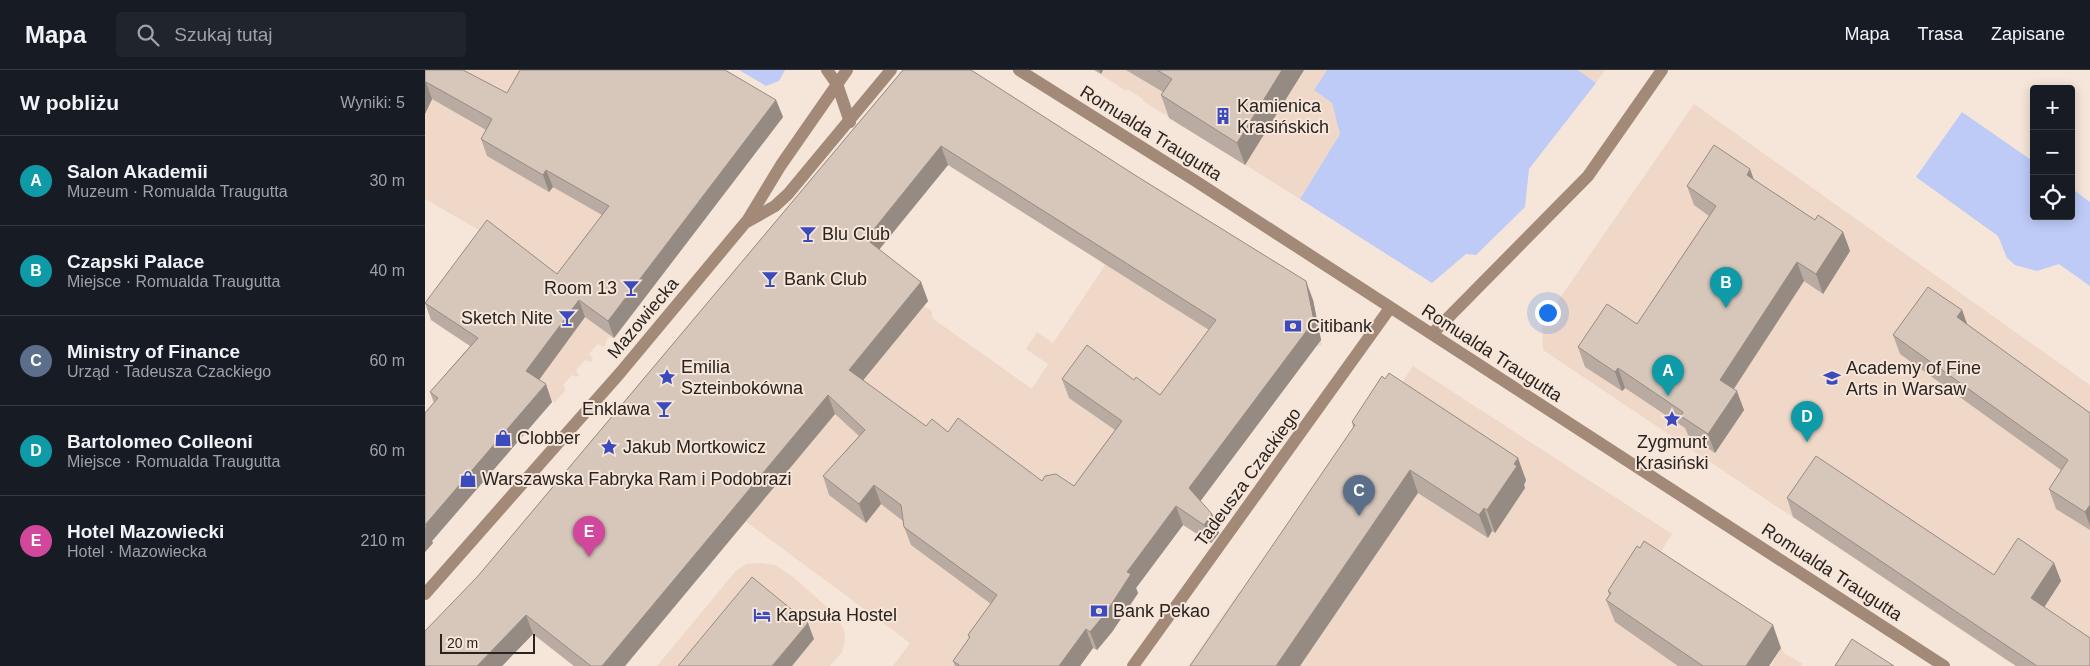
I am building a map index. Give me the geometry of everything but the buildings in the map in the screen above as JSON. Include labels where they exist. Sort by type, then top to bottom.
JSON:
[{"type":"street","points":[[827,70],[837,84],[850,122]]},
{"type":"street","points":[[745,223],[781,165],[847,70]]},
{"type":"street","name":"Mazowiecka","points":[[425,594],[620,373],[745,223],[775,206],[789,194],[891,70]]},
{"type":"street","name":"Romualda Traugutta","points":[[1019,70],[1186,175],[1944,666]]},
{"type":"street","points":[[1432,334],[1588,176],[1661,70]]},
{"type":"street","name":"Tadeusza Czackiego","points":[[1133,666],[1391,308]]},
{"type":"shaded area","points":[[425,70],[700,70],[783,117],[614,338],[608,337],[604,347],[598,344],[593,349],[589,354],[593,359],[591,362],[585,360],[576,370],[579,375],[577,377],[572,375],[563,385],[566,390],[555,402],[431,320],[493,238],[425,199]]},
{"type":"shaded area","points":[[739,70],[785,70],[779,81],[766,86]]},
{"type":"shaded area","points":[[1094,70],[1327,70],[1314,90],[1332,103],[1340,134],[1300,199],[1143,101],[1143,99],[1128,89],[1126,91]]},
{"type":"shaded area","points":[[1327,70],[1578,70],[1596,83],[1529,169],[1525,207],[1476,255],[1466,254],[1432,283],[1300,199],[1340,134],[1332,103],[1314,90]]},
{"type":"shaded area","points":[[1578,70],[1605,70],[1596,83]]},
{"type":"shaded area","name":"Academy of Fine Arts in Warsaw","points":[[1694,104],[2090,385],[2090,666],[2018,666],[2009,662],[1543,350],[1542,324]]},
{"type":"shaded area","points":[[1962,112],[2030,159],[2030,220],[2075,220],[2075,191],[2090,202],[2090,286],[2059,264],[2037,271],[2015,265],[2007,258],[1998,236],[1916,177]]},
{"type":"shaded area","points":[[1145,196],[1306,296],[1312,295],[1322,345],[1316,346],[1197,506],[1187,527],[1179,526],[1172,535],[1174,537],[1133,590],[1139,593],[1126,613],[1097,650],[1091,646],[1080,666],[893,666],[910,643],[745,521],[574,666],[533,634],[502,666],[425,666],[425,657],[872,258],[928,301],[924,306],[932,311],[932,318],[1032,389],[1048,364],[1026,349],[1037,332],[1053,343],[1105,265],[1101,262]]},
{"type":"shaded area","points":[[1413,366],[1672,534],[1649,571],[1680,666],[1188,666],[1239,592],[1255,603]]},
{"type":"shaded area","points":[[746,564],[775,565],[793,577],[836,615],[844,630],[845,640],[842,652],[830,666],[657,666],[735,572]]},
{"type":"shaded area","points":[[1781,648],[1784,653],[1803,664],[1801,666],[1771,666]]},
{"type":"place","name":"Kamienica Krasińskich","points":[[1223,116]]},
{"type":"place","name":"Blu Club","points":[[808,234]]},
{"type":"place","name":"Bank Club","points":[[770,279]]},
{"type":"place","name":"Room 13","points":[[631,288]]},
{"type":"place","name":"Czapski Palace","points":[[1726,308]]},
{"type":"place","name":"Sketch Nite","points":[[567,318]]},
{"type":"place","name":"Citibank","points":[[1293,326]]},
{"type":"place","name":"Emilia Szteinbokówna","points":[[667,377]]},
{"type":"place","name":"Academy of Fine Arts in Warsaw","points":[[1832,378]]},
{"type":"place","name":"Salon Akademii","points":[[1668,396]]},
{"type":"place","name":"Enklawa","points":[[664,409]]},
{"type":"place","name":"Zygmunt Krasiński","points":[[1672,419]]},
{"type":"place","name":"Clobber","points":[[503,438]]},
{"type":"place","name":"Bartolomeo Colleoni","points":[[1807,442]]},
{"type":"place","name":"Jakub Mortkowicz","points":[[609,447]]},
{"type":"place","name":"Warszawska Fabryka Ram i Podobrazi","points":[[468,479]]},
{"type":"place","name":"Ministry of Finance","points":[[1359,516]]},
{"type":"place","name":"Hotel Mazowiecki","points":[[589,557]]},
{"type":"place","name":"Bank Pekao","points":[[1099,611]]},
{"type":"place","name":"Kapsuła Hostel","points":[[762,615]]}]
